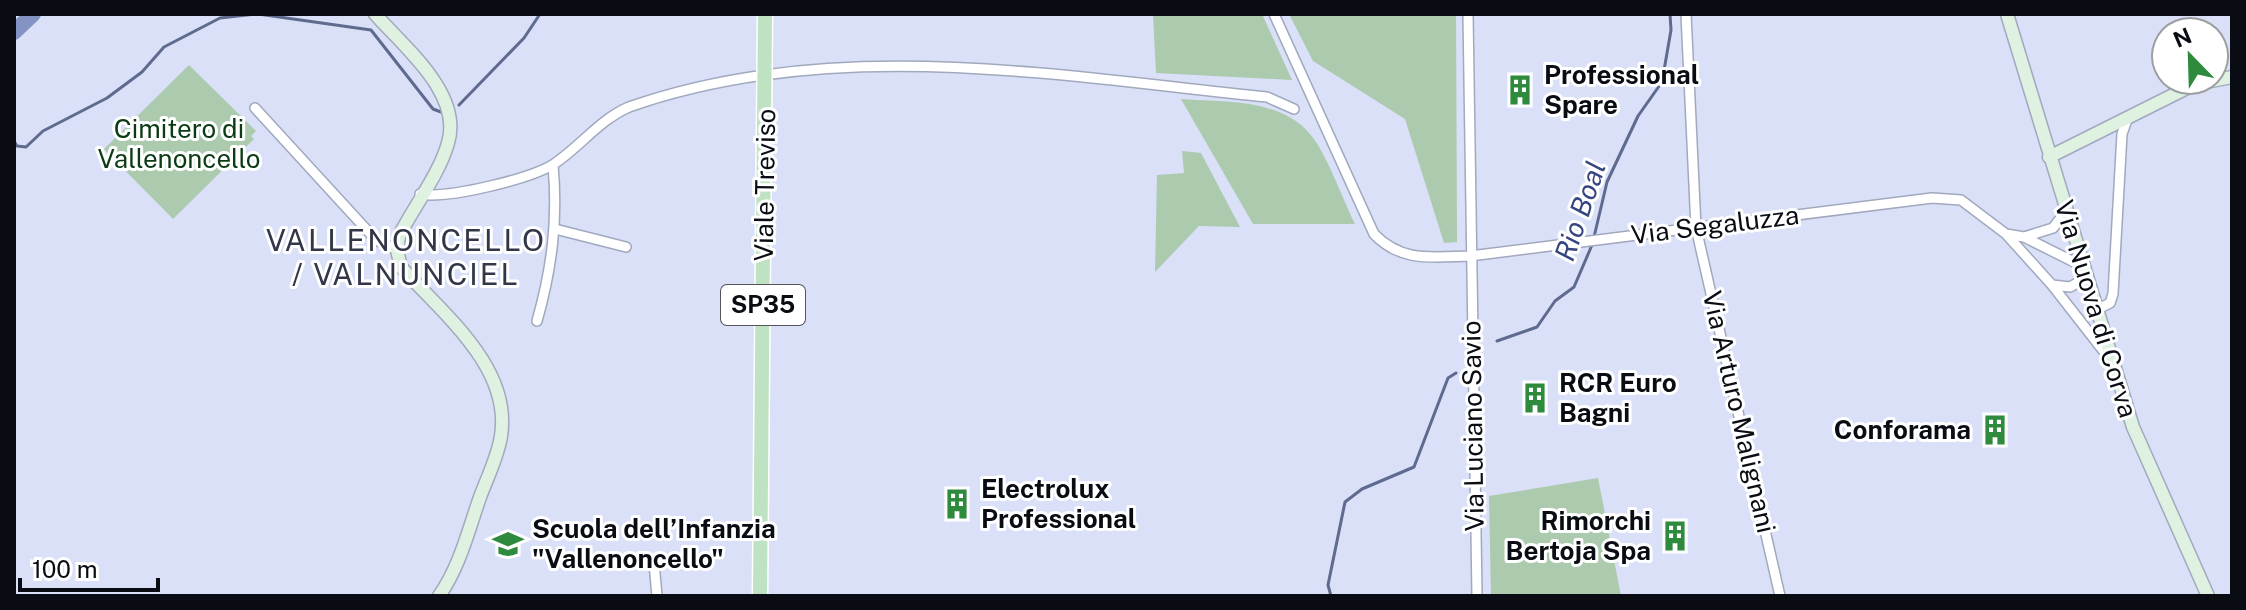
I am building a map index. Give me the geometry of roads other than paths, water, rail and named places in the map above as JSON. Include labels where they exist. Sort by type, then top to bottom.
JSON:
[{"type":"main road","name":"Viale Treviso","points":[[760,596],[765,14]]},
{"type":"street","points":[[375,14],[431,78],[451,118],[448,144],[399,236],[397,250],[401,267],[477,351],[496,384],[501,409],[501,436],[460,555],[439,596]]},
{"type":"street","name":"Via Segaluzza","points":[[1274,14],[1374,234],[1389,249],[1410,257],[1470,256],[1932,198],[1961,200],[2006,234],[2052,285],[2112,361]]},
{"type":"street","name":"Via Luciano Savio","points":[[1468,14],[1477,596]]},
{"type":"street","name":"Via Arturo Malignani","points":[[1686,14],[1696,228],[1780,596]]},
{"type":"street","name":"Via Nuova di Corva","points":[[2007,14],[2138,440],[2208,596]]},
{"type":"street","points":[[420,194],[485,185],[553,165],[611,114],[648,100],[766,72],[948,65],[1267,97],[1294,109]]},
{"type":"street","points":[[2049,157],[2195,84],[2232,77]]},
{"type":"street","points":[[255,108],[376,240],[397,250]]},
{"type":"street","points":[[2096,310],[2110,303],[2113,294],[2122,134],[2128,117]]},
{"type":"street","points":[[537,321],[551,272],[555,229],[553,165]]},
{"type":"street","points":[[2024,237],[2053,228],[2066,211]]},
{"type":"street","points":[[555,229],[626,247]]},
{"type":"street","name":"Via Segaluzza","points":[[2006,234],[2024,237],[2084,272]]},
{"type":"street","points":[[2052,285],[2070,287],[2084,272]]},
{"type":"street","points":[[654,563],[657,596]]},
{"type":"waterway","points":[[14,32],[33,14]]},
{"type":"waterway","points":[[14,141],[17,146],[26,147],[43,131],[107,98],[142,72],[164,47],[220,18],[256,14]]},
{"type":"waterway","points":[[258,14],[371,30],[433,109],[441,112]]},
{"type":"waterway","points":[[459,105],[524,38],[540,14]]},
{"type":"waterway","name":"Rio Boal","points":[[1594,237],[1607,182],[1638,116],[1662,82],[1671,30],[1670,14]]},
{"type":"waterway","name":"Rio Boal","points":[[1497,341],[1537,327],[1555,301],[1574,287],[1592,245]]},
{"type":"waterway","name":"Rio Boal","points":[[1331,596],[1328,585],[1345,502],[1362,489],[1414,467],[1448,378],[1456,373]]},
{"type":"place","name":"Professional Spare","points":[[1520,90]]},
{"type":"place","name":"RCR Euro Bagni","points":[[1535,398]]},
{"type":"place","name":"Conforama","points":[[1995,430]]},
{"type":"place","name":"Electrolux Professional","points":[[957,504]]},
{"type":"place","name":"Rimorchi Bertoja Spa","points":[[1675,536]]},
{"type":"place","name":"Scuola dell’Infanzia \"Vallenoncello\"","points":[[508,544]]},
{"type":"district","name":"VALLENONCELLO / VALNUNCIEL","points":[[406,258]]},
{"type":"park label","name":"Cimitero di Vallenoncello","points":[[179,144]]}]
